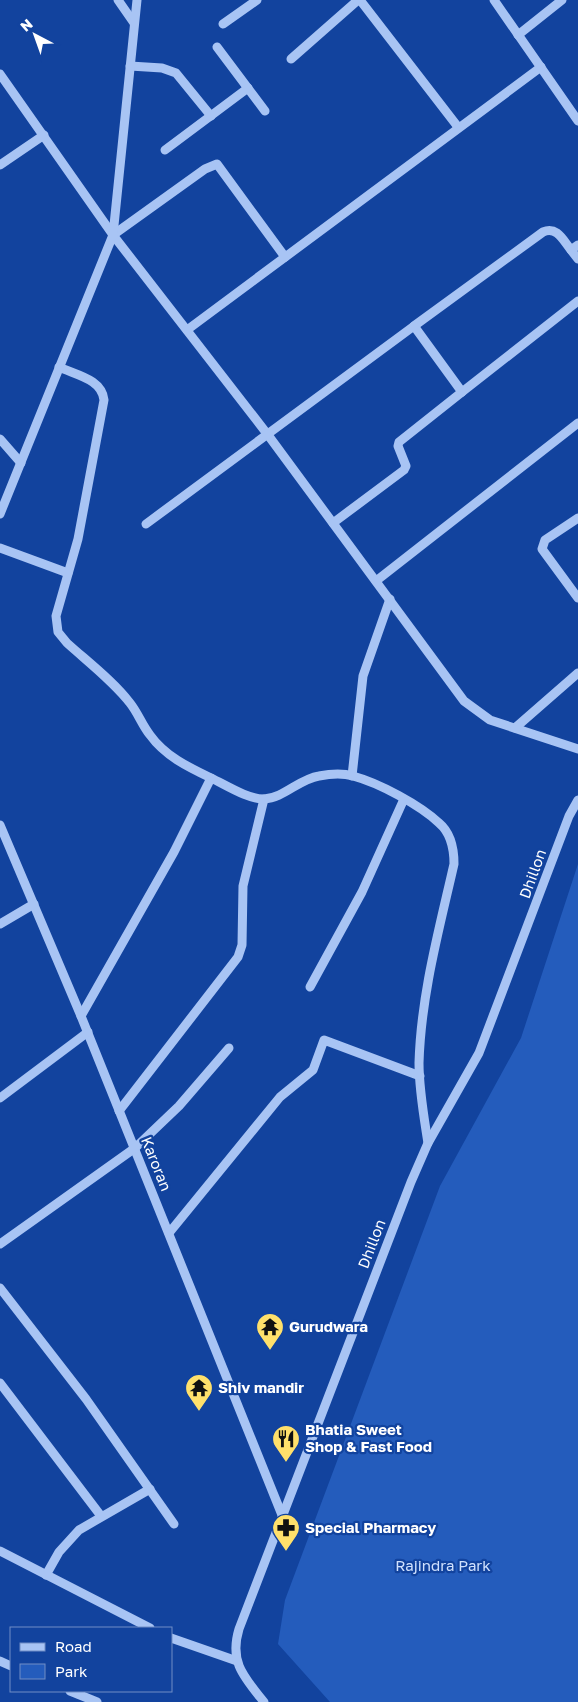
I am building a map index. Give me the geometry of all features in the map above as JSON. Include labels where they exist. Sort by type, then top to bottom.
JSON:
[{"type":"street","points":[[118,0],[134,23]]},
{"type":"street","points":[[0,514],[113,234],[137,0]]},
{"type":"street","points":[[223,24],[257,0]]},
{"type":"street","points":[[291,59],[359,0],[458,128]]},
{"type":"street","points":[[494,0],[578,121]]},
{"type":"street","points":[[518,35],[562,0]]},
{"type":"street","points":[[216,47],[266,111]]},
{"type":"street","points":[[130,66],[162,68],[176,73],[211,116]]},
{"type":"street","points":[[186,330],[541,68]]},
{"type":"street","points":[[0,74],[113,234],[268,435],[464,701],[490,720],[578,749]]},
{"type":"street","points":[[165,150],[248,88]]},
{"type":"street","points":[[0,165],[44,135]]},
{"type":"street","points":[[113,234],[205,169],[217,164],[285,257]]},
{"type":"street","points":[[146,524],[543,232],[549,229],[556,231],[574,247],[578,260]]},
{"type":"street","points":[[333,523],[404,470],[406,466],[398,446],[399,442],[578,301]]},
{"type":"street","points":[[414,326],[462,392]]},
{"type":"street","points":[[59,367],[96,383],[103,390],[104,400],[78,539],[56,616],[58,632],[67,644],[131,704],[160,748],[174,758],[211,778],[254,797],[264,799],[276,796],[303,780],[334,775],[352,776],[404,799],[440,823],[450,837],[454,849],[454,864],[427,984],[420,1076],[428,1143]]},
{"type":"street","points":[[376,581],[578,422]]},
{"type":"street","points":[[0,439],[20,463]]},
{"type":"street","points":[[577,594],[542,549],[544,540],[578,518]]},
{"type":"street","points":[[0,548],[68,573]]},
{"type":"street","points":[[352,776],[363,676],[390,599]]},
{"type":"street","points":[[515,728],[578,673]]},
{"type":"street","points":[[82,1016],[174,852],[211,778]]},
{"type":"street","points":[[119,1111],[238,957],[242,945],[243,886],[264,799]]},
{"type":"street","points":[[310,987],[362,892],[404,799]]},
{"type":"street","name":"Dhillon","points":[[237,1661],[234,1646],[239,1629],[411,1182],[428,1143],[480,1053],[569,816],[578,800]]},
{"type":"street","name":"Karoran","points":[[0,825],[82,1016],[282,1515]]},
{"type":"street","points":[[0,924],[34,904]]},
{"type":"street","points":[[0,1098],[88,1032]]},
{"type":"street","points":[[169,1233],[280,1097],[313,1070],[324,1040],[420,1076]]},
{"type":"street","points":[[0,1244],[135,1148],[178,1106],[229,1048]]},
{"type":"street","points":[[0,1288],[86,1399],[174,1524]]},
{"type":"street","points":[[0,1383],[100,1516]]},
{"type":"street","points":[[46,1575],[68,1541],[79,1530],[100,1516],[150,1489]]},
{"type":"street","points":[[0,1551],[148,1627]]},
{"type":"street","points":[[172,1638],[237,1661],[264,1702]]},
{"type":"street","points":[[72,1692],[97,1702]]},
{"type":"green space","name":"Rajindra Park","points":[[578,864],[578,1702],[330,1702],[278,1644],[285,1600],[440,1186],[521,1038]]},
{"type":"place","name":"Gurudwara","points":[[270,1351]]},
{"type":"place","name":"Shiv mandir","points":[[199,1412]]},
{"type":"place","name":"Bhatia Sweet Shop & Fast Food","points":[[286,1463]]},
{"type":"place","name":"Special Pharmacy","points":[[286,1552]]}]
